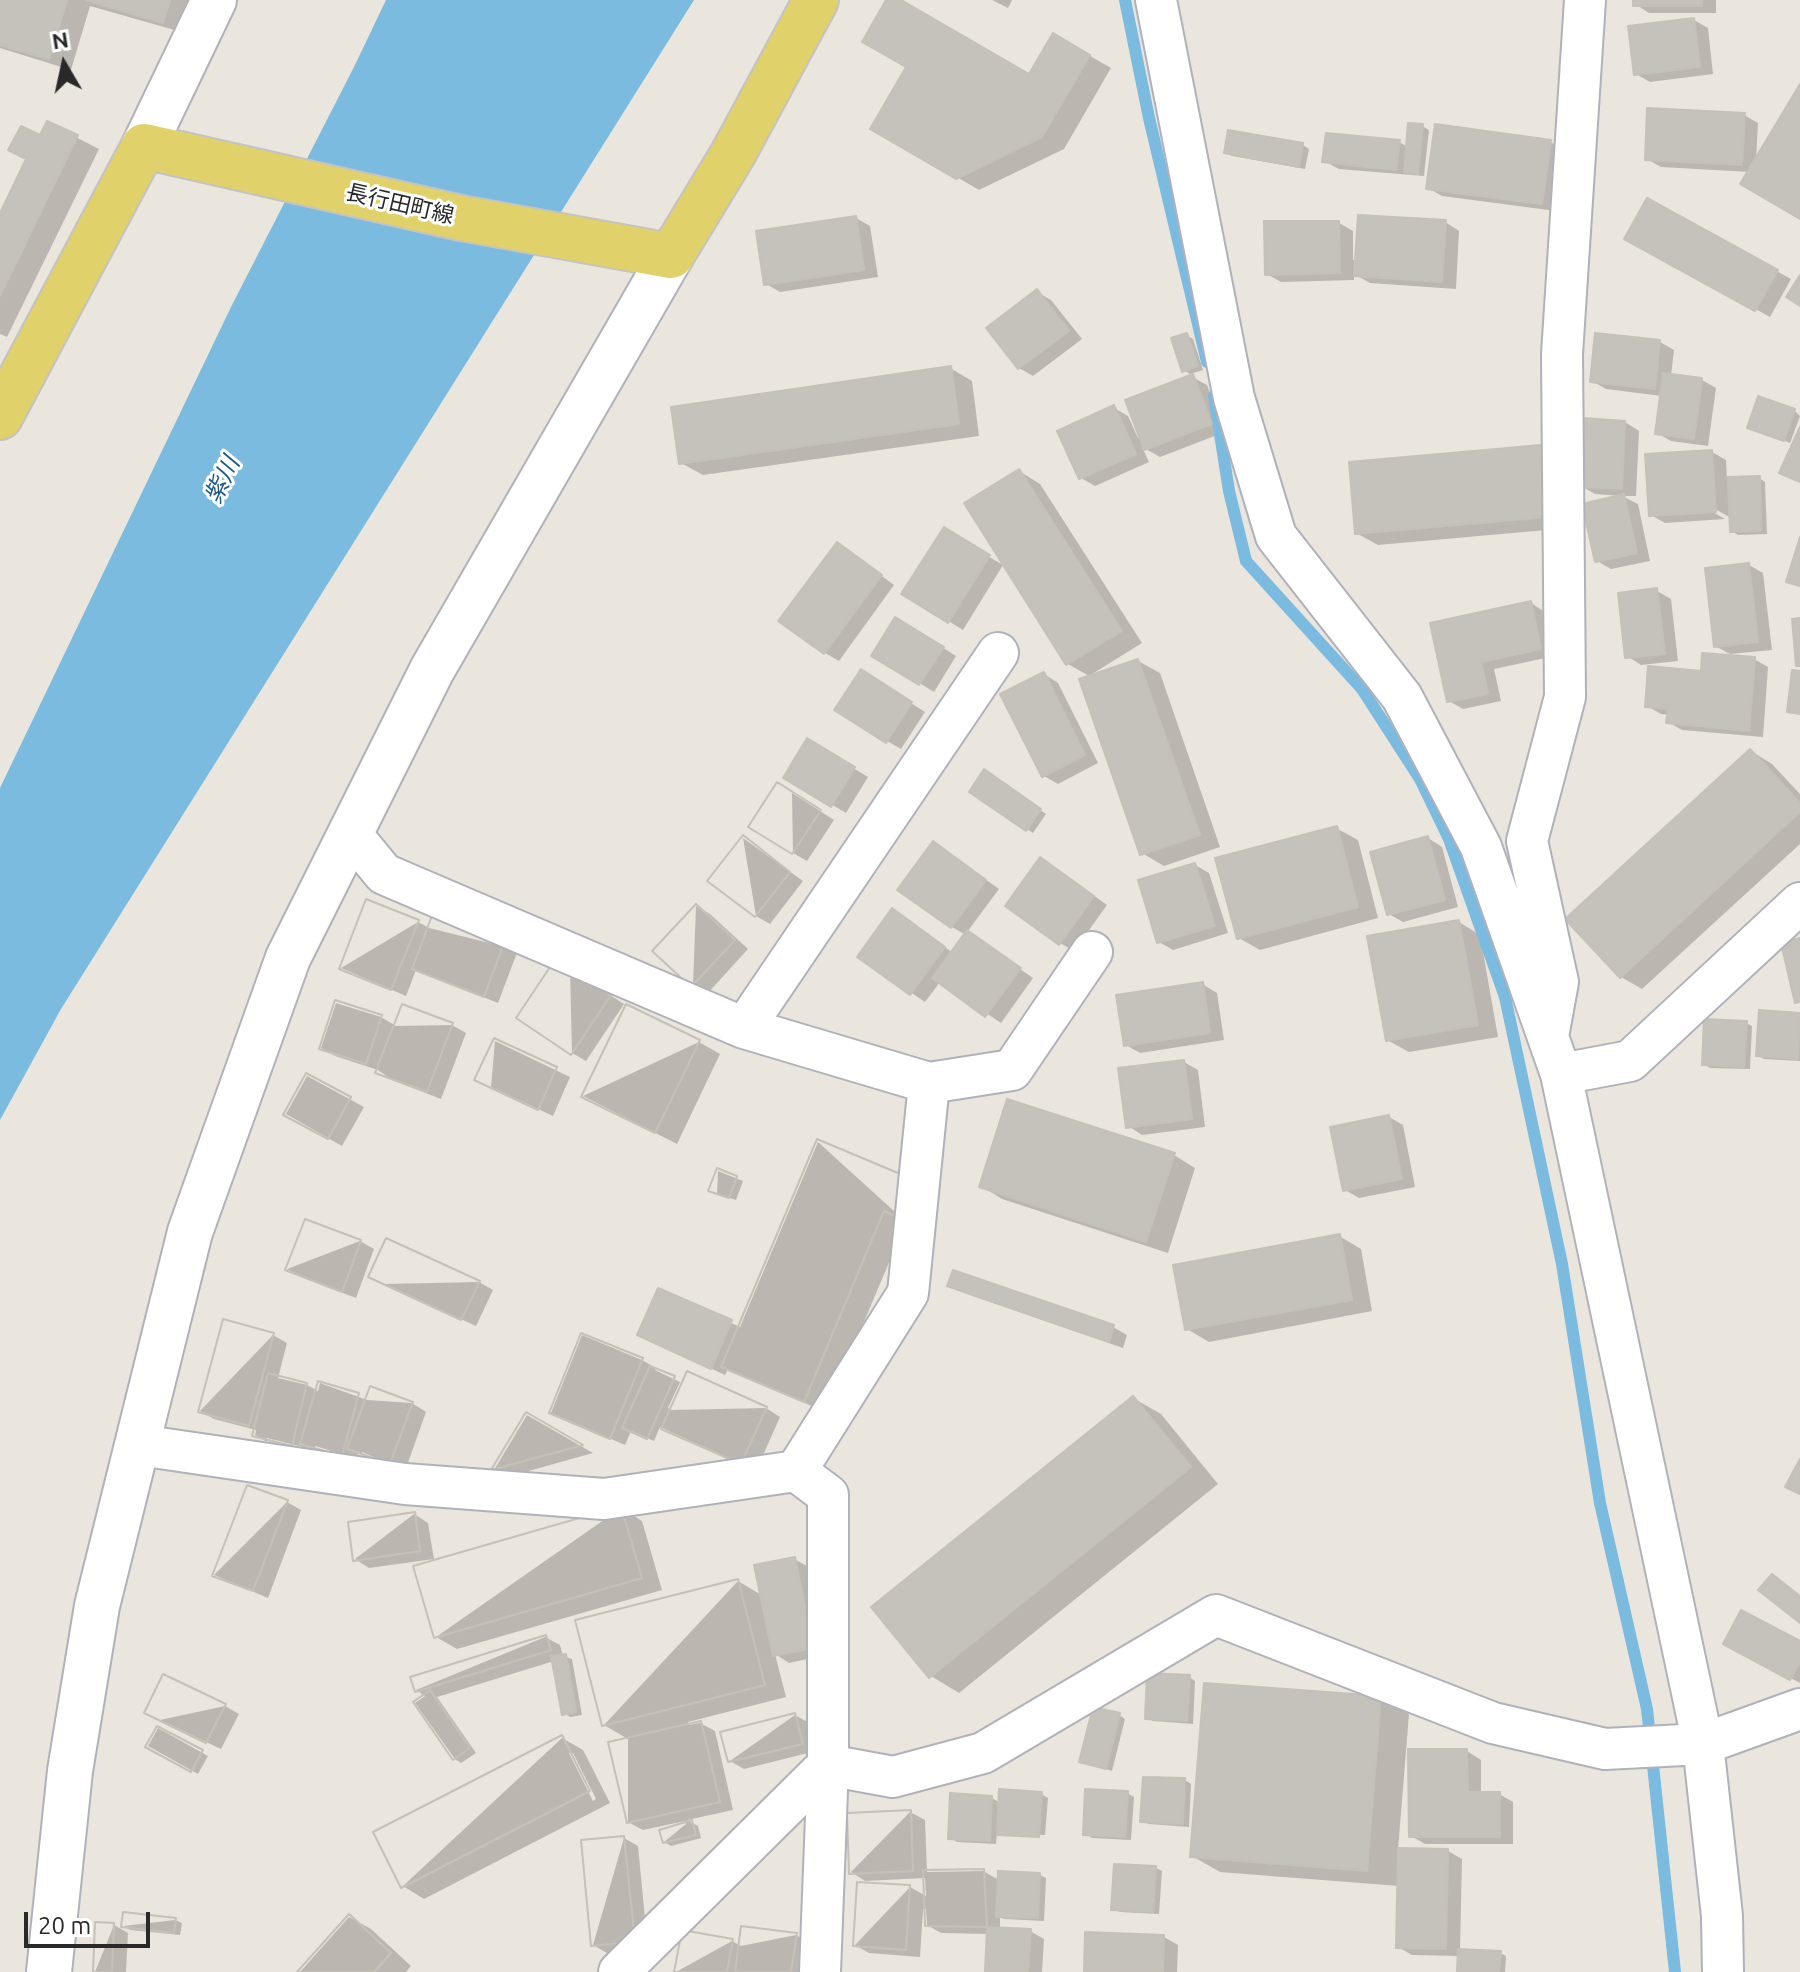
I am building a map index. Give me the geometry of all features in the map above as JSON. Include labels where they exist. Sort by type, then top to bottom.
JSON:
[{"type":"main road","points":[[671,256],[733,154],[816,0]]},
{"type":"main road","name":"長行田町線","points":[[157,149],[461,218],[671,256]]},
{"type":"main road","points":[[0,417],[157,149]]},
{"type":"street","points":[[157,149],[214,0]]},
{"type":"street","points":[[1156,0],[1234,398],[1276,536],[1402,697],[1481,847],[1561,1074],[1703,1744],[1722,1916],[1723,1972]]},
{"type":"street","points":[[1548,1035],[1558,982],[1527,841],[1565,697],[1562,354],[1585,0]]},
{"type":"street","points":[[49,1972],[70,1771],[95,1621],[190,1232],[288,958],[432,670],[671,256]]},
{"type":"street","points":[[744,1028],[998,653]]},
{"type":"street","points":[[351,834],[384,874],[744,1028],[929,1083],[1012,1070],[1092,952]]},
{"type":"street","points":[[1561,1074],[1630,1061],[1800,903]]},
{"type":"street","points":[[796,1471],[908,1293],[929,1083]]},
{"type":"street","points":[[139,1445],[405,1484],[604,1499],[796,1471],[828,1495],[828,1765],[820,1972]]},
{"type":"street","points":[[828,1765],[893,1777],[983,1753],[1216,1615],[1493,1723],[1605,1749],[1703,1744],[1800,1709]]},
{"type":"street","points":[[619,1972],[828,1765]]},
{"type":"water","name":"紫川","points":[[386,0],[694,0],[61,1009],[0,1120],[0,788],[232,305]]},
{"type":"building","points":[[0,0],[67,0],[49,59],[0,45]]},
{"type":"building","points":[[86,0],[170,0],[163,23]]},
{"type":"building","points":[[886,0],[901,0],[1029,74],[1053,33],[1090,55],[1042,137],[956,179],[870,129],[906,67],[862,42]]},
{"type":"building","points":[[1633,0],[1702,0],[1702,6],[1633,6]]},
{"type":"building","points":[[1694,18],[1700,67],[1634,75],[1628,26]]},
{"type":"building","points":[[1800,84],[1800,219],[1740,184]]},
{"type":"building","points":[[1647,108],[1745,113],[1742,165],[1645,160]]},
{"type":"building","points":[[47,121],[78,135],[0,296],[0,213],[26,159],[8,150],[21,126],[40,135]]},
{"type":"building","points":[[1408,123],[1423,124],[1418,174],[1404,172]]},
{"type":"building","points":[[1435,124],[1551,140],[1542,204],[1426,189]]},
{"type":"building","points":[[1228,130],[1303,143],[1299,167],[1224,153]]},
{"type":"building","points":[[1326,133],[1400,140],[1396,170],[1322,162]]},
{"type":"building","points":[[1647,198],[1778,270],[1755,311],[1624,239]]},
{"type":"building","points":[[1358,215],[1446,220],[1442,282],[1354,276]]},
{"type":"building","points":[[856,216],[864,270],[764,285],[756,231]]},
{"type":"building","points":[[1264,221],[1339,221],[1340,273],[1265,275]]},
{"type":"building","points":[[1800,275],[1800,306],[1786,297]]},
{"type":"building","points":[[1037,289],[1069,331],[1018,369],[986,328]]},
{"type":"building","points":[[1187,333],[1198,366],[1182,372],[1171,338]]},
{"type":"building","points":[[1595,333],[1660,340],[1655,389],[1590,382]]},
{"type":"building","points":[[951,366],[959,424],[679,464],[671,407]]},
{"type":"building","points":[[1663,373],[1702,378],[1694,439],[1655,434]]},
{"type":"building","points":[[1193,374],[1212,424],[1144,450],[1125,400]]},
{"type":"building","points":[[1758,396],[1795,409],[1784,441],[1747,428]]},
{"type":"building","points":[[1114,405],[1136,454],[1079,479],[1057,431]]},
{"type":"building","points":[[1583,418],[1625,421],[1622,489],[1579,487]]},
{"type":"building","points":[[1800,427],[1800,482],[1779,473]]},
{"type":"building","points":[[1541,445],[1548,517],[1355,534],[1349,462]]},
{"type":"building","points":[[1712,450],[1716,512],[1649,516],[1645,454]]},
{"type":"building","points":[[1019,469],[1122,631],[1066,665],[964,503]]},
{"type":"building","points":[[1760,476],[1761,531],[1730,532],[1728,477]]},
{"type":"building","points":[[1624,494],[1637,553],[1595,562],[1582,504]]},
{"type":"building","points":[[944,527],[990,555],[948,623],[901,594]]},
{"type":"building","points":[[1800,537],[1800,586],[1786,582]]},
{"type":"building","points":[[837,542],[882,575],[824,654],[778,621]]},
{"type":"building","points":[[1749,563],[1758,642],[1714,647],[1705,568]]},
{"type":"building","points":[[1657,588],[1665,654],[1625,658],[1618,593]]},
{"type":"building","points":[[1531,601],[1541,649],[1481,662],[1488,694],[1447,702],[1430,623]]},
{"type":"building","points":[[895,617],[944,647],[919,685],[871,656]]},
{"type":"building","points":[[1800,618],[1800,666],[1796,666],[1792,619]]},
{"type":"building","points":[[1702,653],[1755,657],[1749,731],[1666,723],[1668,709],[1645,707],[1648,666],[1701,671]]},
{"type":"building","points":[[1138,659],[1200,835],[1140,855],[1079,679]]},
{"type":"building","points":[[861,669],[912,702],[886,743],[834,710]]},
{"type":"building","points":[[1792,670],[1800,671],[1800,714],[1787,712]]},
{"type":"building","points":[[1044,672],[1085,755],[1042,777],[1000,694]]},
{"type":"building","points":[[807,738],[855,767],[831,807],[783,778]]},
{"type":"building","points":[[1750,749],[1800,803],[1800,812],[1620,978],[1565,919]]},
{"type":"building","points":[[984,769],[1041,809],[1026,831],[969,792]]},
{"type":"building","points":[[777,782],[821,810],[792,854],[748,827]]},
{"type":"building","points":[[777,782],[821,810],[792,854],[748,827]]},
{"type":"building","points":[[1337,826],[1358,907],[1237,939],[1215,858]]},
{"type":"building","points":[[743,835],[790,872],[755,917],[707,881]]},
{"type":"building","points":[[743,835],[790,872],[755,917],[707,881]]},
{"type":"building","points":[[1428,836],[1445,900],[1387,915],[1370,852]]},
{"type":"building","points":[[933,841],[986,880],[951,928],[897,890]]},
{"type":"building","points":[[1040,857],[1094,896],[1059,945],[1005,906]]},
{"type":"building","points":[[1195,863],[1215,926],[1157,943],[1138,880]]},
{"type":"building","points":[[366,899],[419,920],[391,990],[339,969]]},
{"type":"building","points":[[366,899],[419,920],[391,990],[339,969]]},
{"type":"building","points":[[696,904],[735,940],[691,987],[652,951]]},
{"type":"building","points":[[696,904],[735,940],[691,987],[652,951]]},
{"type":"building","points":[[892,908],[945,947],[910,995],[857,957]]},
{"type":"building","points":[[433,913],[505,940],[484,997],[412,969]]},
{"type":"building","points":[[433,913],[505,940],[484,997],[412,969]]},
{"type":"building","points":[[1459,920],[1478,1025],[1386,1041],[1367,936]]},
{"type":"building","points":[[967,930],[1021,968],[985,1017],[932,978]]},
{"type":"building","points":[[1800,938],[1800,1002],[1795,1003],[1781,943]]},
{"type":"building","points":[[556,958],[611,995],[571,1055],[516,1018]]},
{"type":"building","points":[[556,958],[611,995],[571,1055],[516,1018]]},
{"type":"building","points":[[1203,982],[1210,1033],[1124,1046],[1116,995]]},
{"type":"building","points":[[335,1000],[382,1015],[366,1064],[319,1049]]},
{"type":"building","points":[[335,1000],[382,1015],[366,1064],[319,1049]]},
{"type":"building","points":[[402,1004],[453,1023],[427,1092],[375,1073]]},
{"type":"building","points":[[402,1004],[453,1023],[427,1092],[375,1073]]},
{"type":"building","points":[[626,1004],[700,1040],[655,1133],[581,1097]]},
{"type":"building","points":[[626,1004],[700,1040],[655,1133],[581,1097]]},
{"type":"building","points":[[1759,1010],[1800,1013],[1798,1059],[1756,1056]]},
{"type":"building","points":[[1704,1019],[1747,1021],[1744,1067],[1702,1065]]},
{"type":"building","points":[[494,1038],[557,1067],[538,1110],[474,1080]]},
{"type":"building","points":[[494,1038],[557,1067],[538,1110],[474,1080]]},
{"type":"building","points":[[1184,1060],[1192,1119],[1126,1128],[1118,1068]]},
{"type":"building","points":[[306,1073],[351,1097],[328,1139],[283,1115]]},
{"type":"building","points":[[306,1073],[351,1097],[328,1139],[283,1115]]},
{"type":"building","points":[[1007,1099],[1175,1153],[1146,1242],[979,1187]]},
{"type":"building","points":[[1389,1115],[1402,1179],[1343,1191],[1330,1127]]},
{"type":"building","points":[[817,1139],[917,1181],[901,1219],[884,1211],[804,1402],[721,1367]]},
{"type":"building","points":[[817,1139],[917,1181],[901,1219],[884,1211],[804,1402],[721,1367]]},
{"type":"building","points":[[717,1168],[737,1176],[729,1198],[708,1191]]},
{"type":"building","points":[[717,1168],[737,1176],[729,1198],[708,1191]]},
{"type":"building","points":[[305,1219],[361,1240],[342,1292],[285,1270]]},
{"type":"building","points":[[305,1219],[361,1240],[342,1292],[285,1270]]},
{"type":"building","points":[[1340,1234],[1352,1300],[1185,1330],[1173,1265]]},
{"type":"building","points":[[386,1238],[480,1281],[461,1320],[368,1277]]},
{"type":"building","points":[[386,1238],[480,1281],[461,1320],[368,1277]]},
{"type":"building","points":[[953,1270],[1114,1325],[1109,1342],[947,1286]]},
{"type":"building","points":[[658,1288],[732,1320],[711,1369],[637,1335]]},
{"type":"building","points":[[223,1319],[274,1333],[249,1426],[198,1412]]},
{"type":"building","points":[[223,1319],[274,1333],[249,1426],[198,1412]]},
{"type":"building","points":[[581,1333],[643,1358],[610,1439],[549,1413]]},
{"type":"building","points":[[581,1333],[643,1358],[610,1439],[549,1413]]},
{"type":"building","points":[[650,1366],[675,1376],[647,1439],[622,1428]]},
{"type":"building","points":[[650,1366],[675,1376],[647,1439],[622,1428]]},
{"type":"building","points":[[687,1371],[767,1407],[741,1464],[661,1429]]},
{"type":"building","points":[[687,1371],[767,1407],[741,1464],[661,1429]]},
{"type":"building","points":[[268,1373],[307,1383],[292,1446],[252,1436]]},
{"type":"building","points":[[268,1373],[307,1383],[292,1446],[252,1436]]},
{"type":"building","points":[[318,1381],[359,1393],[342,1456],[300,1444]]},
{"type":"building","points":[[318,1381],[359,1393],[342,1456],[300,1444]]},
{"type":"building","points":[[370,1386],[413,1402],[390,1464],[347,1449]]},
{"type":"building","points":[[370,1386],[413,1402],[390,1464],[347,1449]]},
{"type":"building","points":[[1133,1396],[1191,1467],[929,1678],[871,1607]]},
{"type":"building","points":[[526,1412],[583,1445],[491,1470]]},
{"type":"building","points":[[526,1412],[583,1445],[491,1470]]},
{"type":"building","points":[[1800,1459],[1800,1494],[1785,1487]]},
{"type":"building","points":[[247,1485],[288,1500],[253,1591],[212,1576]]},
{"type":"building","points":[[247,1485],[288,1500],[253,1591],[212,1576]]},
{"type":"building","points":[[621,1506],[642,1578],[434,1638],[413,1566]]},
{"type":"building","points":[[621,1506],[642,1578],[434,1638],[413,1566]]},
{"type":"building","points":[[415,1512],[420,1551],[353,1561],[348,1522]]},
{"type":"building","points":[[415,1512],[420,1551],[353,1561],[348,1522]]},
{"type":"building","points":[[795,1557],[813,1648],[773,1656],[754,1565]]},
{"type":"building","points":[[1772,1574],[1800,1596],[1800,1623],[1758,1590]]},
{"type":"building","points":[[738,1579],[765,1685],[602,1726],[575,1620]]},
{"type":"building","points":[[738,1579],[765,1685],[602,1726],[575,1620]]},
{"type":"building","points":[[1741,1610],[1800,1641],[1800,1662],[1790,1680],[1723,1644]]},
{"type":"building","points":[[546,1635],[551,1650],[415,1692],[410,1677]]},
{"type":"building","points":[[546,1635],[551,1650],[415,1692],[410,1677]]},
{"type":"building","points":[[566,1654],[576,1712],[562,1715],[551,1656]]},
{"type":"building","points":[[1147,1673],[1190,1675],[1187,1721],[1145,1719]]},
{"type":"building","points":[[163,1674],[226,1704],[206,1743],[144,1713]]},
{"type":"building","points":[[163,1674],[226,1704],[206,1743],[144,1713]]},
{"type":"building","points":[[1204,1683],[1381,1696],[1367,1871],[1190,1857]]},
{"type":"building","points":[[430,1690],[470,1748],[453,1760],[413,1702]]},
{"type":"building","points":[[430,1690],[470,1748],[453,1760],[413,1702]]},
{"type":"building","points":[[1093,1707],[1120,1713],[1106,1769],[1079,1762]]},
{"type":"building","points":[[795,1713],[803,1744],[728,1762],[720,1732]]},
{"type":"building","points":[[795,1713],[803,1744],[728,1762],[720,1732]]},
{"type":"building","points":[[701,1721],[720,1802],[627,1823],[608,1742]]},
{"type":"building","points":[[701,1721],[720,1802],[627,1823],[608,1742]]},
{"type":"building","points":[[157,1726],[203,1750],[191,1772],[145,1747]]},
{"type":"building","points":[[157,1726],[203,1750],[191,1772],[145,1747]]},
{"type":"building","points":[[562,1735],[590,1791],[401,1888],[373,1832]]},
{"type":"building","points":[[562,1735],[590,1791],[401,1888],[373,1832]]},
{"type":"building","points":[[1408,1749],[1467,1749],[1468,1792],[1500,1792],[1500,1837],[1409,1837]]},
{"type":"building","points":[[1143,1777],[1185,1778],[1183,1824],[1140,1822]]},
{"type":"building","points":[[999,1789],[1042,1792],[1039,1837],[997,1835]]},
{"type":"building","points":[[1085,1789],[1128,1791],[1125,1837],[1083,1835]]},
{"type":"building","points":[[950,1793],[992,1796],[990,1841],[948,1839]]},
{"type":"building","points":[[911,1810],[913,1871],[849,1874],[847,1813]]},
{"type":"building","points":[[911,1810],[913,1871],[849,1874],[847,1813]]},
{"type":"building","points":[[692,1820],[696,1835],[663,1843],[659,1830]]},
{"type":"building","points":[[692,1820],[696,1835],[663,1843],[659,1830]]},
{"type":"building","points":[[624,1836],[635,1942],[591,1946],[581,1840]]},
{"type":"building","points":[[624,1836],[635,1942],[591,1946],[581,1840]]},
{"type":"building","points":[[1398,1848],[1448,1849],[1446,1949],[1396,1948]]},
{"type":"building","points":[[1114,1864],[1156,1866],[1153,1912],[1111,1910]]},
{"type":"building","points":[[984,1869],[987,1927],[925,1926],[923,1870]]},
{"type":"building","points":[[984,1869],[987,1927],[925,1926],[923,1870]]},
{"type":"building","points":[[998,1871],[1040,1873],[1038,1918],[996,1917]]},
{"type":"building","points":[[857,1882],[910,1885],[906,1950],[853,1946]]},
{"type":"building","points":[[857,1882],[910,1885],[906,1950],[853,1946]]},
{"type":"building","points":[[123,1912],[176,1918],[174,1933],[121,1927]]},
{"type":"building","points":[[123,1912],[176,1918],[174,1933],[121,1927]]},
{"type":"building","points":[[349,1914],[391,1953],[374,1972],[297,1972]]},
{"type":"building","points":[[349,1914],[391,1953],[374,1972],[297,1972]]},
{"type":"building","points":[[95,1922],[114,1923],[112,1972],[93,1972]]},
{"type":"building","points":[[95,1922],[114,1923],[112,1972],[93,1972]]},
{"type":"building","points":[[741,1926],[797,1933],[791,1972],[735,1972]]},
{"type":"building","points":[[741,1926],[797,1933],[791,1972],[735,1972]]},
{"type":"building","points":[[987,1927],[1031,1929],[1028,1972],[985,1972]]},
{"type":"building","points":[[682,1930],[733,1939],[727,1972],[674,1972]]},
{"type":"building","points":[[682,1930],[733,1939],[727,1972],[674,1972]]},
{"type":"building","points":[[1085,1932],[1164,1935],[1163,1972],[1084,1972]]},
{"type":"building","points":[[1458,1949],[1501,1951],[1499,1972],[1457,1972]]},
{"type":"waterway","points":[[1125,0],[1149,118],[1207,362]]},
{"type":"waterway","points":[[1214,396],[1229,491],[1246,561],[1362,689],[1420,779],[1449,839],[1505,997],[1562,1264],[1600,1503],[1647,1709],[1675,1972]]}]
